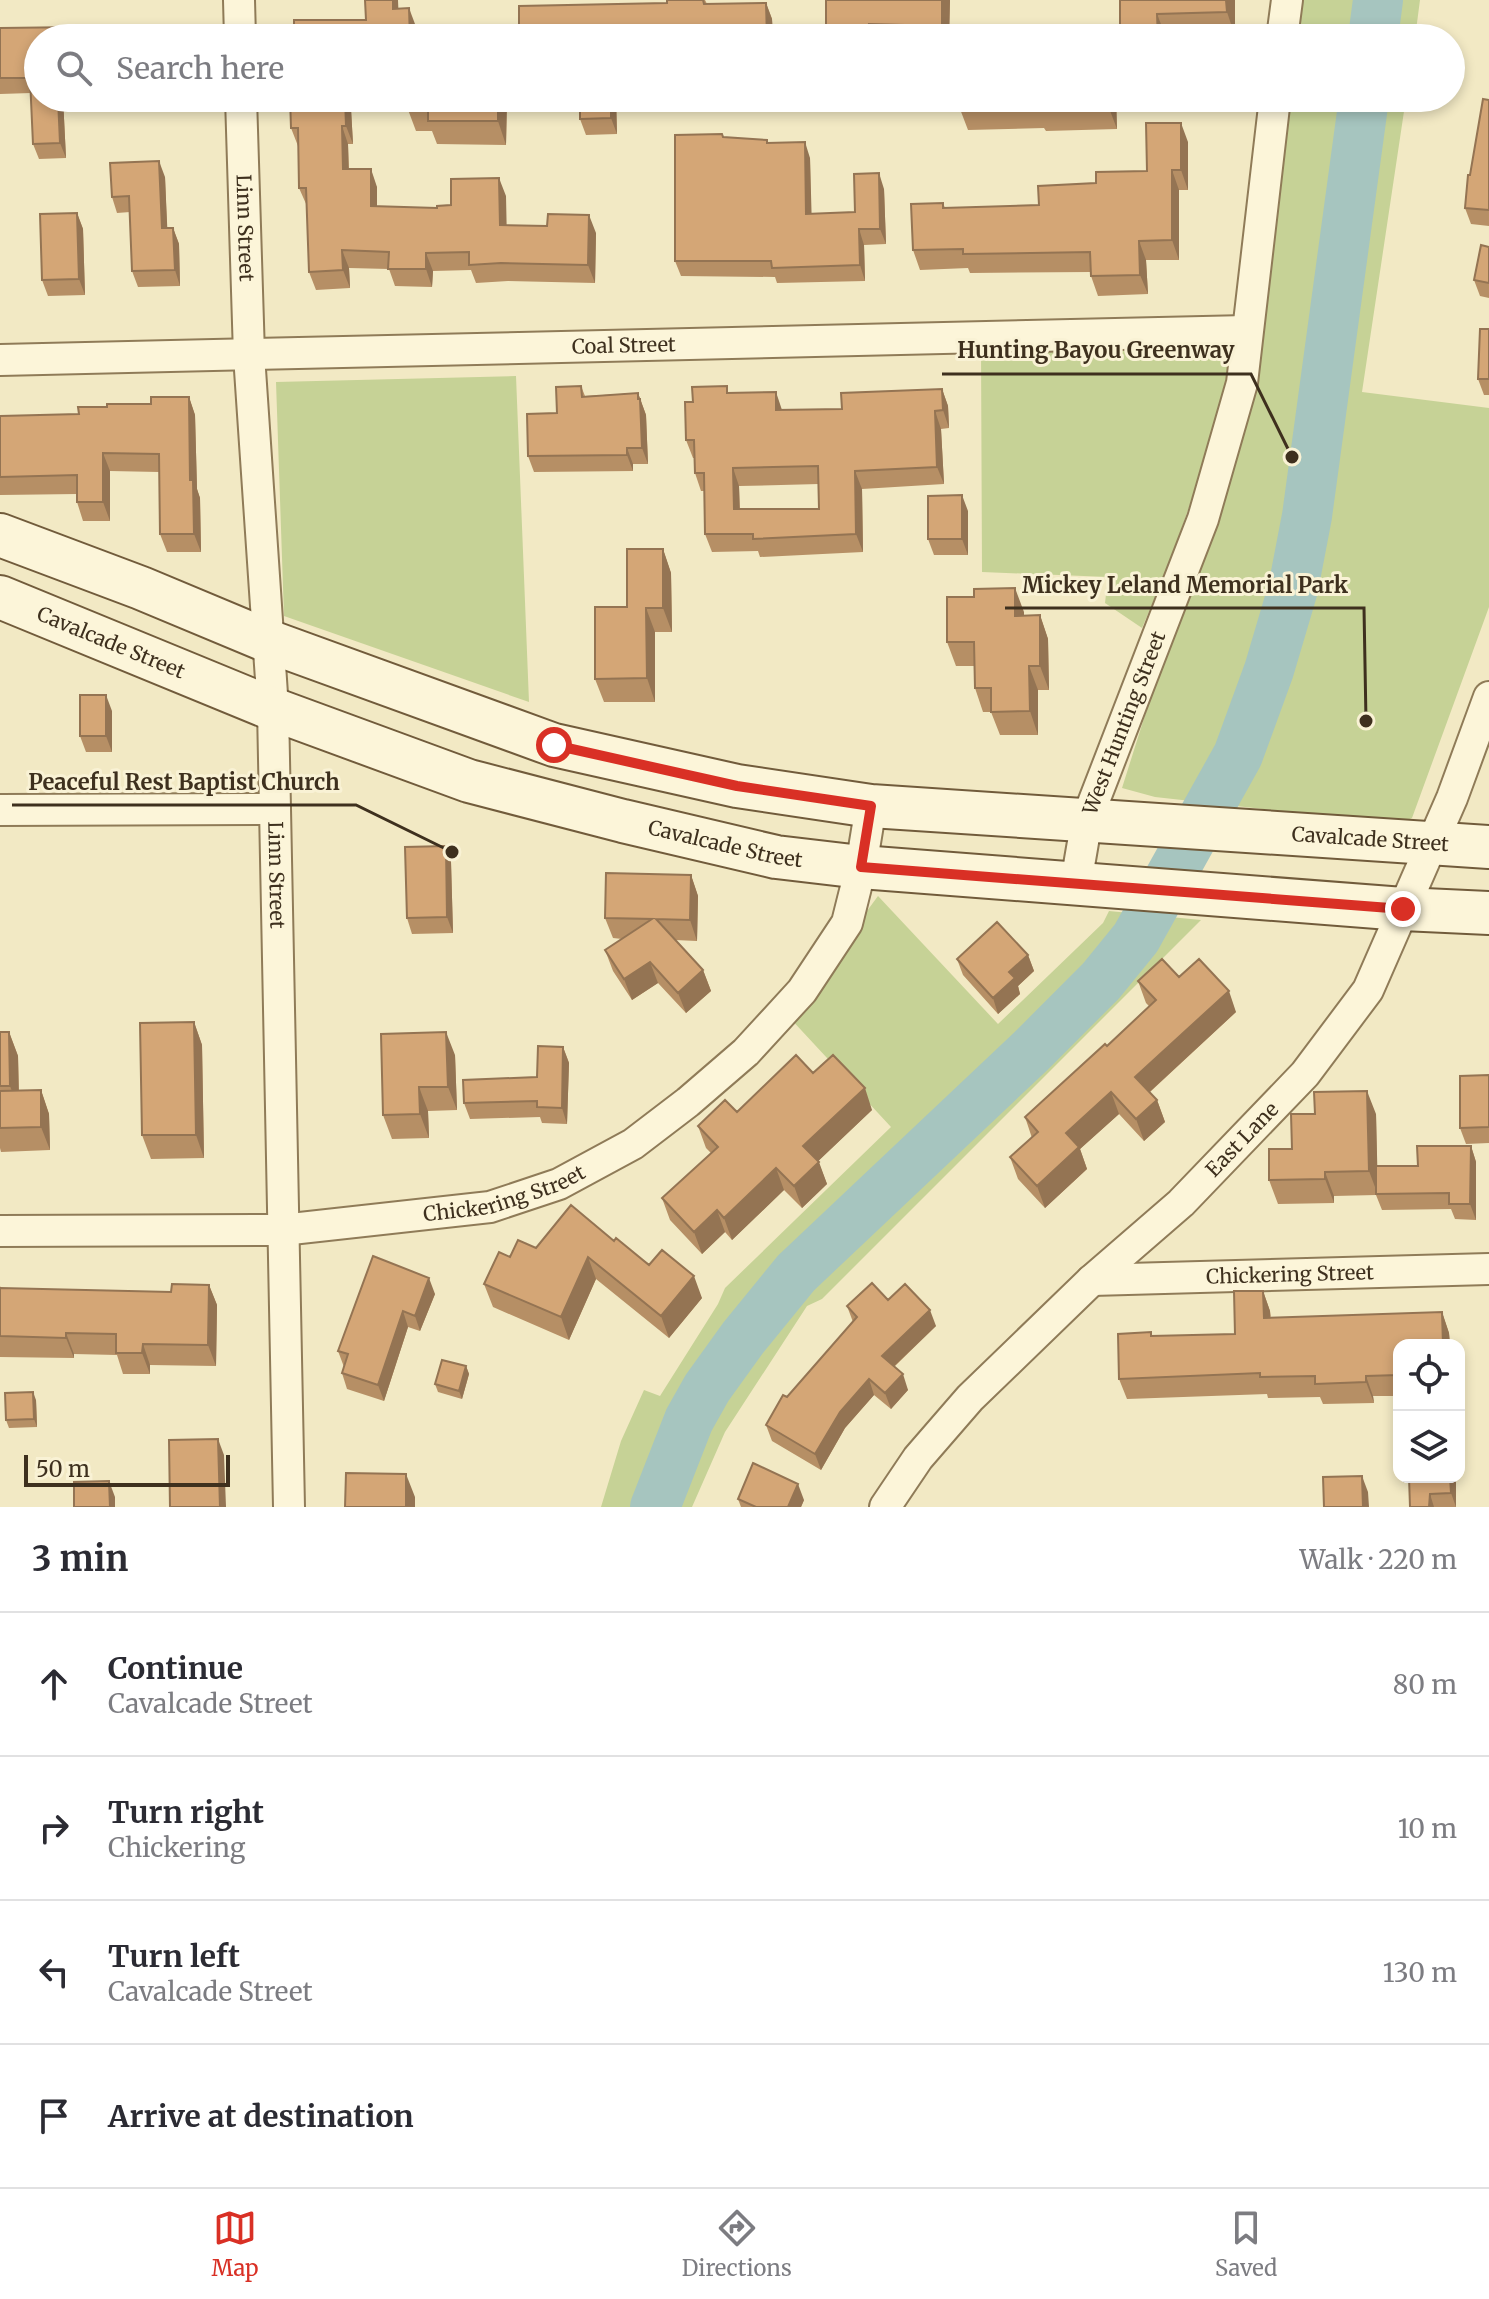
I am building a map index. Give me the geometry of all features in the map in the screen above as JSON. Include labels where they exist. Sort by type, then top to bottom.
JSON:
[{"type":"main road","name":"Cavalcade Street","points":[[0,535],[141,588],[268,641],[559,745],[737,786],[871,806],[1489,847]]},
{"type":"main road","name":"Cavalcade Street","points":[[0,597],[273,709],[469,781],[776,857],[861,867],[1489,913]]},
{"type":"main road","points":[[546,801],[559,745]]},
{"type":"street","points":[[239,0],[240,24]]},
{"type":"street","points":[[1284,24],[1287,0]]},
{"type":"street","name":"Linn Street","points":[[241,112],[249,355],[273,709],[289,1507]]},
{"type":"street","name":"West Hunting Street","points":[[1076,883],[1087,819],[1203,519],[1242,383],[1273,112]]},
{"type":"street","name":"Coal Street","points":[[0,360],[1247,331]]},
{"type":"street","name":"East Lane","points":[[885,1507],[918,1458],[970,1398],[1092,1280],[1181,1203],[1305,1074],[1368,990],[1452,798],[1489,697]]},
{"type":"street","name":"Chickering Street","points":[[0,1231],[282,1230],[490,1207],[559,1184],[633,1144],[688,1102],[746,1052],[802,991],[847,923],[861,867],[871,806]]},
{"type":"street","points":[[0,810],[275,809]]},
{"type":"street","name":"Chickering Street","points":[[1092,1280],[1489,1269]]},
{"type":"green space","points":[[1295,0],[1420,0],[1417,24],[1292,24]]},
{"type":"green space","points":[[1283,112],[1404,112],[1362,392],[1489,408],[1489,607],[1412,818],[1398,824],[1155,797],[1122,788],[1171,633],[1219,504]]},
{"type":"green space","points":[[1208,341],[1225,354],[1227,372],[1224,388],[1192,498],[1142,628],[1105,603],[1108,577],[982,572],[981,347]]},
{"type":"green space","points":[[516,376],[529,702],[284,616],[276,382]]},
{"type":"green space","points":[[878,896],[998,1024],[1103,923],[1109,911],[1201,920],[822,1299],[807,1306],[725,1432],[692,1507],[601,1507],[621,1441],[644,1390],[660,1396],[725,1288],[891,1127],[789,1017]]},
{"type":"building","points":[[365,0],[393,0],[393,9],[409,8],[410,24],[294,24],[294,20],[366,20]]},
{"type":"building","points":[[667,0],[703,0],[704,4],[766,3],[767,24],[519,24],[519,6],[667,3]]},
{"type":"building","points":[[826,0],[942,0],[942,24],[826,24]]},
{"type":"building","points":[[1120,0],[1226,0],[1227,12],[1157,14],[1157,24],[1120,24]]},
{"type":"building","points":[[0,28],[24,28],[24,78],[0,78]]},
{"type":"building","points":[[1483,99],[1489,100],[1489,210],[1465,208],[1468,175]]},
{"type":"building","points":[[32,112],[59,112],[60,143],[33,144]]},
{"type":"building","points":[[290,112],[346,112],[346,126],[342,126],[343,169],[371,169],[371,206],[437,208],[451,205],[451,179],[499,178],[500,225],[547,226],[548,214],[589,215],[588,265],[469,265],[469,252],[426,253],[426,269],[388,269],[389,252],[342,250],[343,270],[309,272],[306,188],[299,188],[298,128],[291,128]]},
{"type":"building","points":[[428,112],[498,112],[498,121],[428,121]]},
{"type":"building","points":[[580,112],[611,112],[611,118],[580,119]]},
{"type":"building","points":[[1146,123],[1181,123],[1181,170],[1172,170],[1172,240],[1139,241],[1140,275],[1091,276],[1090,252],[963,254],[963,249],[913,250],[911,204],[943,203],[943,208],[1039,205],[1038,186],[1096,183],[1096,172],[1147,171]]},
{"type":"building","points":[[722,134],[723,137],[767,140],[767,143],[805,142],[806,214],[855,212],[854,174],[879,173],[880,229],[859,229],[860,265],[772,268],[771,261],[675,261],[675,135]]},
{"type":"building","points":[[159,161],[162,228],[173,228],[175,270],[132,271],[129,196],[112,197],[110,163]]},
{"type":"building","points":[[77,213],[79,279],[42,280],[40,214]]},
{"type":"building","points":[[1481,245],[1489,247],[1489,283],[1474,280]]},
{"type":"building","points":[[1480,329],[1489,329],[1489,379],[1478,379]]},
{"type":"building","points":[[581,386],[582,397],[638,393],[642,448],[627,448],[627,455],[528,456],[527,414],[557,413],[556,387]]},
{"type":"building","points":[[727,386],[727,393],[776,392],[776,410],[842,409],[841,393],[942,389],[943,410],[935,411],[937,467],[855,471],[856,534],[753,539],[753,534],[705,534],[704,473],[695,473],[694,440],[686,440],[685,402],[693,402],[692,387]],"holes":[[[818,466],[819,509],[734,509],[733,468]]]},
{"type":"building","points":[[151,397],[189,397],[194,534],[160,534],[159,454],[103,453],[103,502],[77,502],[77,475],[0,477],[0,416],[79,414],[78,407],[151,404]]},
{"type":"building","points":[[962,495],[962,539],[928,539],[928,496]]},
{"type":"building","points":[[627,549],[663,549],[663,608],[646,608],[647,678],[595,679],[595,607],[627,607]]},
{"type":"building","points":[[1015,588],[1015,616],[1040,615],[1040,666],[1029,666],[1030,711],[991,712],[991,688],[975,688],[974,642],[947,642],[947,597],[974,597],[974,589]]},
{"type":"building","points":[[80,695],[106,695],[106,736],[80,736]]},
{"type":"building","points":[[446,846],[447,917],[407,918],[405,847]]},
{"type":"building","points":[[606,873],[691,875],[690,920],[656,919],[703,970],[678,993],[650,962],[624,979],[605,950],[652,919],[605,918]]},
{"type":"building","points":[[997,922],[1028,955],[1009,972],[1015,978],[993,998],[957,959]]},
{"type":"building","points":[[1162,959],[1179,977],[1199,959],[1229,991],[1135,1077],[1157,1100],[1136,1119],[1111,1092],[1066,1133],[1079,1147],[1037,1186],[1010,1157],[1038,1132],[1025,1117],[1156,1000],[1138,981]]},
{"type":"building","points":[[194,1022],[196,1135],[142,1135],[140,1023]]},
{"type":"building","points":[[0,1032],[9,1032],[10,1086],[0,1086]]},
{"type":"building","points":[[446,1032],[448,1087],[419,1087],[420,1114],[383,1115],[381,1034]]},
{"type":"building","points":[[538,1046],[563,1047],[562,1108],[537,1107],[537,1101],[464,1103],[463,1080],[537,1077]]},
{"type":"building","points":[[796,1055],[813,1073],[833,1055],[865,1088],[803,1146],[819,1162],[794,1186],[776,1168],[724,1218],[717,1210],[694,1232],[662,1198],[718,1147],[698,1126],[725,1100],[737,1112]]},
{"type":"building","points":[[1489,1075],[1489,1127],[1460,1128],[1460,1076]]},
{"type":"building","points":[[41,1090],[41,1127],[0,1128],[0,1091]]},
{"type":"building","points":[[1367,1091],[1369,1171],[1325,1172],[1325,1179],[1269,1180],[1269,1149],[1292,1149],[1291,1114],[1315,1114],[1314,1092]]},
{"type":"building","points":[[1417,1146],[1471,1146],[1470,1204],[1449,1204],[1449,1193],[1376,1194],[1376,1166],[1418,1166]]},
{"type":"building","points":[[571,1205],[649,1265],[662,1250],[694,1276],[661,1316],[588,1257],[561,1317],[484,1284],[499,1252],[510,1257],[518,1240],[536,1248]]},
{"type":"building","points":[[373,1256],[429,1278],[415,1316],[403,1311],[378,1385],[342,1373],[348,1354],[338,1351]]},
{"type":"building","points":[[872,1283],[888,1300],[905,1284],[930,1310],[882,1356],[903,1374],[885,1393],[869,1379],[840,1412],[815,1454],[766,1425],[783,1395],[787,1397],[857,1317],[847,1306]]},
{"type":"building","points":[[172,1284],[209,1285],[208,1345],[143,1344],[142,1353],[116,1353],[116,1334],[66,1333],[66,1338],[0,1336],[0,1288],[171,1292]]},
{"type":"building","points":[[1234,1291],[1263,1291],[1264,1318],[1442,1312],[1443,1339],[1393,1339],[1393,1375],[1366,1376],[1366,1382],[1315,1384],[1315,1376],[1260,1377],[1260,1373],[1119,1379],[1118,1334],[1235,1334]]},
{"type":"building","points":[[442,1360],[466,1366],[459,1391],[435,1384]]},
{"type":"building","points":[[33,1392],[34,1419],[6,1420],[5,1393]]},
{"type":"building","points":[[218,1439],[220,1507],[170,1507],[169,1440]]},
{"type":"building","points":[[753,1463],[798,1484],[788,1507],[756,1507],[738,1499]]},
{"type":"building","points":[[346,1473],[406,1474],[406,1507],[345,1507]]},
{"type":"building","points":[[1362,1476],[1363,1507],[1324,1507],[1323,1477]]},
{"type":"building","points":[[109,1481],[110,1507],[74,1507],[74,1482]]},
{"type":"building","points":[[1409,1483],[1450,1483],[1451,1493],[1430,1494],[1429,1507],[1410,1507]]},
{"type":"waterway","points":[[1375,24],[1378,0]]},
{"type":"waterway","points":[[655,1507],[689,1420],[707,1388],[743,1338],[796,1273],[1101,981],[1136,938],[1238,755],[1269,670],[1293,589],[1307,516],[1362,112]]},
{"type":"place","name":"Hunting Bayou Greenway","points":[[1292,457]]},
{"type":"place","name":"Mickey Leland Memorial Park","points":[[1366,721]]},
{"type":"place","name":"Peaceful Rest Baptist Church","points":[[452,852]]},
{"type":"route","points":[[554,745],[737,786],[871,806],[861,867],[1403,909]]}]
